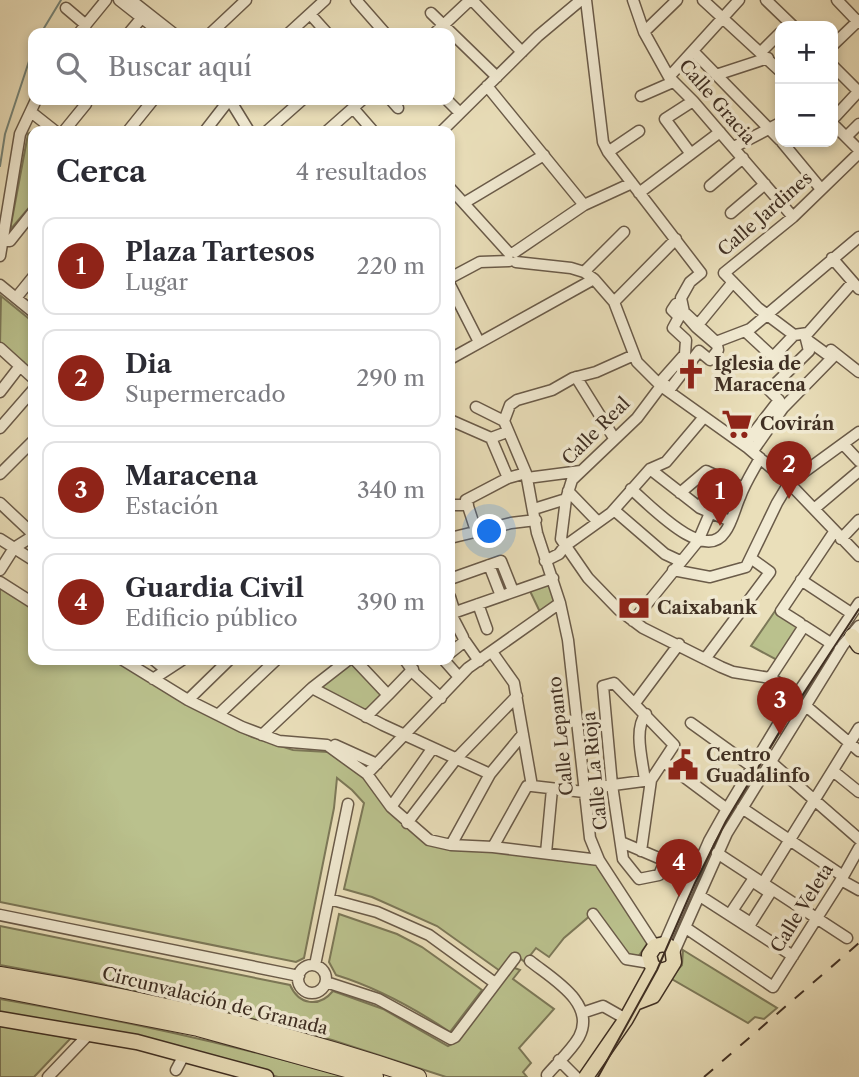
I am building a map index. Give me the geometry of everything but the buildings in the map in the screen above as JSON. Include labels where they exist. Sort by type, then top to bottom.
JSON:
[{"type":"highway","name":"Circunvalación de Granada","points":[[0,975],[100,992],[200,1014],[327,1048],[418,1077]]},
{"type":"highway","name":"Circunvalación de Granada","points":[[0,989],[198,1028],[375,1077]]},
{"type":"main road","points":[[586,1077],[635,1003],[652,965],[650,952],[664,947],[674,962],[653,996],[635,1003]]},
{"type":"main road","points":[[652,965],[661,971],[670,968]]},
{"type":"main road","points":[[0,1019],[81,1037],[138,1042],[235,1073],[266,1077]]},
{"type":"street","points":[[83,28],[106,0]]},
{"type":"street","points":[[119,0],[165,28]]},
{"type":"street","points":[[131,0],[154,28]]},
{"type":"street","points":[[216,28],[246,0]]},
{"type":"street","points":[[295,28],[325,0]]},
{"type":"street","points":[[356,0],[381,28]]},
{"type":"street","points":[[441,28],[471,0],[522,52]]},
{"type":"street","points":[[447,126],[522,52],[583,0]]},
{"type":"street","points":[[583,0],[603,142],[701,273]]},
{"type":"street","name":"Calle Gracia","points":[[633,0],[644,32],[671,80],[734,147],[793,217]]},
{"type":"street","points":[[644,32],[677,0]]},
{"type":"street","points":[[703,0],[775,66]]},
{"type":"street","points":[[641,96],[671,80],[739,0]]},
{"type":"street","points":[[766,0],[786,21]]},
{"type":"street","points":[[837,0],[859,22],[838,41]]},
{"type":"street","points":[[66,8],[81,28]]},
{"type":"street","points":[[431,13],[447,28]]},
{"type":"street","points":[[310,14],[323,28]]},
{"type":"street","points":[[133,28],[144,15]]},
{"type":"street","points":[[455,36],[496,77]]},
{"type":"street","points":[[716,75],[765,55],[775,40]]},
{"type":"street","points":[[693,51],[716,75],[775,125]]},
{"type":"street","points":[[838,71],[859,92],[838,115]]},
{"type":"street","points":[[835,84],[843,76]]},
{"type":"street","points":[[487,86],[584,205]]},
{"type":"street","points":[[691,154],[665,120],[693,101]]},
{"type":"street","points":[[0,256],[20,134],[34,105]]},
{"type":"street","points":[[69,126],[88,105]]},
{"type":"street","points":[[132,126],[149,105]]},
{"type":"street","points":[[209,126],[226,105]]},
{"type":"street","points":[[233,105],[246,126]]},
{"type":"street","points":[[240,105],[253,126]]},
{"type":"street","points":[[272,126],[291,105]]},
{"type":"street","points":[[333,126],[356,105]]},
{"type":"street","points":[[452,105],[460,113]]},
{"type":"street","points":[[353,108],[369,126]]},
{"type":"street","points":[[31,112],[49,126]]},
{"type":"street","points":[[846,137],[859,124]]},
{"type":"street","points":[[734,147],[775,126]]},
{"type":"street","points":[[838,127],[859,152]]},
{"type":"street","points":[[608,152],[639,131]]},
{"type":"street","points":[[639,193],[720,132]]},
{"type":"street","points":[[786,147],[821,189]]},
{"type":"street","name":"Calle Jardines","points":[[724,273],[793,217],[859,152]]},
{"type":"street","points":[[464,203],[544,155]]},
{"type":"street","points":[[710,186],[743,158]]},
{"type":"street","points":[[512,257],[584,205],[632,183]]},
{"type":"street","points":[[731,213],[765,184]]},
{"type":"street","points":[[455,193],[512,257]]},
{"type":"street","points":[[2,241],[10,242],[28,219]]},
{"type":"street","points":[[584,272],[624,232]]},
{"type":"street","points":[[832,258],[856,285],[808,333],[794,335],[766,314],[724,273],[701,273],[690,282],[681,298],[684,312],[716,342],[746,331],[766,314],[832,258],[859,237]]},
{"type":"street","points":[[614,302],[676,239]]},
{"type":"street","points":[[455,275],[480,262],[512,257],[584,272],[594,279],[614,302],[637,362],[663,387],[749,447],[789,483],[859,556]]},
{"type":"street","points":[[455,356],[594,279]]},
{"type":"street","points":[[697,326],[733,282]]},
{"type":"street","points":[[16,298],[28,283]]},
{"type":"street","points":[[0,285],[28,308]]},
{"type":"street","points":[[455,294],[480,342]]},
{"type":"street","points":[[676,304],[690,321],[717,345],[718,350],[710,360],[699,351],[670,389],[661,381],[685,354],[686,340],[673,328],[679,317],[672,310],[676,304]]},
{"type":"street","points":[[746,331],[783,363]]},
{"type":"street","points":[[808,333],[829,352]]},
{"type":"street","points":[[749,447],[746,443],[779,400],[769,390],[794,335]]},
{"type":"street","points":[[783,363],[809,351],[806,339],[855,369],[859,355]]},
{"type":"street","points":[[0,348],[28,373]]},
{"type":"street","points":[[749,447],[780,404],[829,352]]},
{"type":"street","points":[[491,438],[506,427],[510,405],[634,355]]},
{"type":"street","points":[[0,392],[20,366]]},
{"type":"street","points":[[576,377],[614,438]]},
{"type":"street","name":"Calle Real","points":[[568,550],[561,539],[567,495],[572,480],[636,418],[663,387]]},
{"type":"street","points":[[0,428],[28,396]]},
{"type":"street","points":[[476,407],[506,427]]},
{"type":"street","points":[[455,613],[513,592],[549,570],[559,554],[568,550],[614,510],[650,469],[666,462],[704,417]]},
{"type":"street","points":[[455,422],[491,438],[506,473]]},
{"type":"street","name":"Calle Lepanto","points":[[506,427],[520,455],[560,603],[573,672],[583,791],[590,838],[598,860],[664,947]]},
{"type":"street","points":[[614,510],[677,566],[710,577],[746,567],[789,483],[859,432]]},
{"type":"street","points":[[843,444],[859,461]]},
{"type":"street","points":[[0,455],[4,470],[28,448]]},
{"type":"street","points":[[631,489],[681,531],[698,541],[708,542],[719,539],[726,531],[743,488],[760,458]]},
{"type":"street","points":[[650,469],[706,510],[730,521]]},
{"type":"street","points":[[506,473],[526,475],[581,471]]},
{"type":"street","points":[[680,493],[706,471],[743,488]]},
{"type":"street","points":[[814,509],[859,471]]},
{"type":"street","points":[[476,531],[466,500],[494,486],[506,473]]},
{"type":"street","points":[[633,621],[698,541],[715,476]]},
{"type":"street","points":[[455,537],[535,515],[567,495],[598,522]]},
{"type":"street","points":[[0,503],[28,530]]},
{"type":"street","points":[[455,505],[468,505]]},
{"type":"street","points":[[800,623],[781,611],[801,580],[838,536],[859,520]]},
{"type":"street","points":[[0,570],[14,548],[28,538]]},
{"type":"street","points":[[0,539],[28,557]]},
{"type":"street","points":[[568,550],[597,587],[633,621],[733,672],[771,678],[798,694]]},
{"type":"street","points":[[705,659],[770,572],[752,559]]},
{"type":"street","points":[[455,577],[501,561],[513,592]]},
{"type":"street","points":[[489,565],[501,596]]},
{"type":"street","points":[[801,580],[851,613]]},
{"type":"street","points":[[0,582],[28,600]]},
{"type":"street","points":[[367,774],[459,677],[560,603]]},
{"type":"street","points":[[664,947],[686,928],[717,853],[742,808],[772,764],[843,645],[853,634],[851,613],[859,603]]},
{"type":"street","points":[[478,604],[487,629]]},
{"type":"street","points":[[455,620],[463,637]]},
{"type":"street","points":[[771,678],[804,626],[832,645]]},
{"type":"street","points":[[664,947],[709,841],[751,766],[832,645],[853,634]]},
{"type":"street","points":[[455,649],[465,641],[478,661]]},
{"type":"street","points":[[493,847],[527,786],[583,791],[648,781],[674,745],[635,703],[679,644]]},
{"type":"street","points":[[492,652],[514,683],[532,786]]},
{"type":"street","points":[[131,665],[188,700],[262,735],[279,741],[335,745],[377,764]]},
{"type":"street","points":[[160,665],[166,670]]},
{"type":"street","points":[[153,679],[174,665]]},
{"type":"street","points":[[188,700],[224,665]]},
{"type":"street","points":[[218,716],[269,665]]},
{"type":"street","points":[[262,735],[312,688],[342,665]]},
{"type":"street","points":[[360,665],[388,695]]},
{"type":"street","points":[[366,717],[388,695],[408,665]]},
{"type":"street","points":[[410,665],[415,674],[441,698]]},
{"type":"street","points":[[448,665],[459,677]]},
{"type":"street","name":"Calle La Rioja","points":[[635,703],[614,683],[603,686],[612,785],[621,842],[694,873]]},
{"type":"street","points":[[312,688],[432,749],[490,774]]},
{"type":"street","points":[[407,822],[456,760],[517,696]]},
{"type":"street","points":[[806,706],[859,751]]},
{"type":"street","points":[[642,851],[648,781],[639,730],[641,719],[646,713]]},
{"type":"street","points":[[691,723],[751,766]]},
{"type":"street","points":[[761,885],[770,893],[751,923],[733,912],[761,885],[859,728]]},
{"type":"street","points":[[450,845],[490,774],[523,734]]},
{"type":"street","points":[[327,745],[367,774],[391,807],[429,840],[450,845],[493,847],[598,860]]},
{"type":"street","points":[[391,807],[432,749]]},
{"type":"street","points":[[664,762],[727,809]]},
{"type":"street","points":[[772,764],[859,839]]},
{"type":"street","points":[[833,771],[859,792]]},
{"type":"street","points":[[546,853],[552,789]]},
{"type":"street","points":[[315,965],[348,804]]},
{"type":"street","points":[[742,808],[844,875],[859,890]]},
{"type":"street","points":[[621,842],[623,859],[639,879],[659,876],[665,861]]},
{"type":"street","name":"Calle Veleta","points":[[686,928],[773,987],[859,848]]},
{"type":"street","points":[[717,853],[761,885],[847,938]]},
{"type":"street","points":[[844,875],[859,877]]},
{"type":"street","points":[[700,896],[793,956]]},
{"type":"street","points":[[328,899],[377,912],[429,935],[495,983]]},
{"type":"street","points":[[593,914],[626,959],[652,965]]},
{"type":"street","points":[[0,915],[299,976]]},
{"type":"street","points":[[326,982],[378,999],[451,1040],[514,958]]},
{"type":"street","points":[[530,961],[572,995],[582,1013],[582,1028],[577,1040],[547,1075]]},
{"type":"street","points":[[315,965],[325,973],[326,982],[322,989],[310,993],[300,985],[299,976],[306,966],[315,965]]},
{"type":"street","points":[[582,1013],[603,1006],[626,1019]]},
{"type":"street","points":[[54,1075],[81,1037]]},
{"type":"street","points":[[176,1070],[184,1055]]},
{"type":"street","points":[[559,1060],[576,1077]]},
{"type":"green space","points":[[28,134],[28,209],[10,230]]},
{"type":"green space","points":[[1,296],[28,318],[28,370],[0,345]]},
{"type":"green space","points":[[549,582],[555,602],[540,612],[529,589]]},
{"type":"green space","points":[[0,586],[28,604],[28,665],[124,665],[191,707],[252,737],[293,750],[328,752],[370,782],[428,842],[595,863],[649,941],[638,957],[627,956],[591,915],[564,938],[549,957],[536,948],[525,962],[514,954],[500,971],[437,926],[372,897],[344,889],[364,803],[337,778],[334,808],[304,958],[296,962],[0,902]]},
{"type":"green space","points":[[775,611],[799,626],[777,660],[751,646]]},
{"type":"green space","points":[[346,665],[356,665],[384,696],[365,715],[316,688]]},
{"type":"green space","points":[[339,914],[397,934],[422,947],[482,990],[450,1032],[395,999],[336,975],[329,962]]},
{"type":"green space","points":[[0,926],[290,985],[299,997],[310,1002],[322,1000],[333,991],[383,1009],[448,1046],[454,1043],[512,967],[520,970],[513,979],[554,1009],[519,1048],[531,1063],[523,1072],[527,1077],[446,1077],[332,1040],[215,1009],[0,965]]},
{"type":"green space","points":[[683,950],[777,1008],[764,1019],[755,1017],[748,1023],[670,978],[682,965]]},
{"type":"green space","points":[[0,999],[174,1033],[347,1077],[278,1077],[158,1044],[0,1017]]},
{"type":"green space","points":[[0,1026],[71,1038],[34,1077],[0,1077]]},
{"type":"waterway","points":[[44,28],[61,0]]},
{"type":"waterway","points":[[0,166],[5,134],[28,64]]},
{"type":"tram line","points":[[598,1077],[657,970],[726,821],[792,711],[859,609]]},
{"type":"railway","points":[[704,1077],[859,943]]},
{"type":"place","name":"Iglesia de Maracena","points":[[691,374]]},
{"type":"place","name":"Covirán","points":[[737,424]]},
{"type":"place","name":"Dia","points":[[789,499]]},
{"type":"place","name":"Plaza Tartesos","points":[[720,526]]},
{"type":"place","name":"Caixabank","points":[[634,608]]},
{"type":"place","name":"Maracena","points":[[780,735]]},
{"type":"place","name":"Centro Guadalinfo","points":[[683,765]]},
{"type":"place","name":"Guardia Civil","points":[[679,897]]}]
